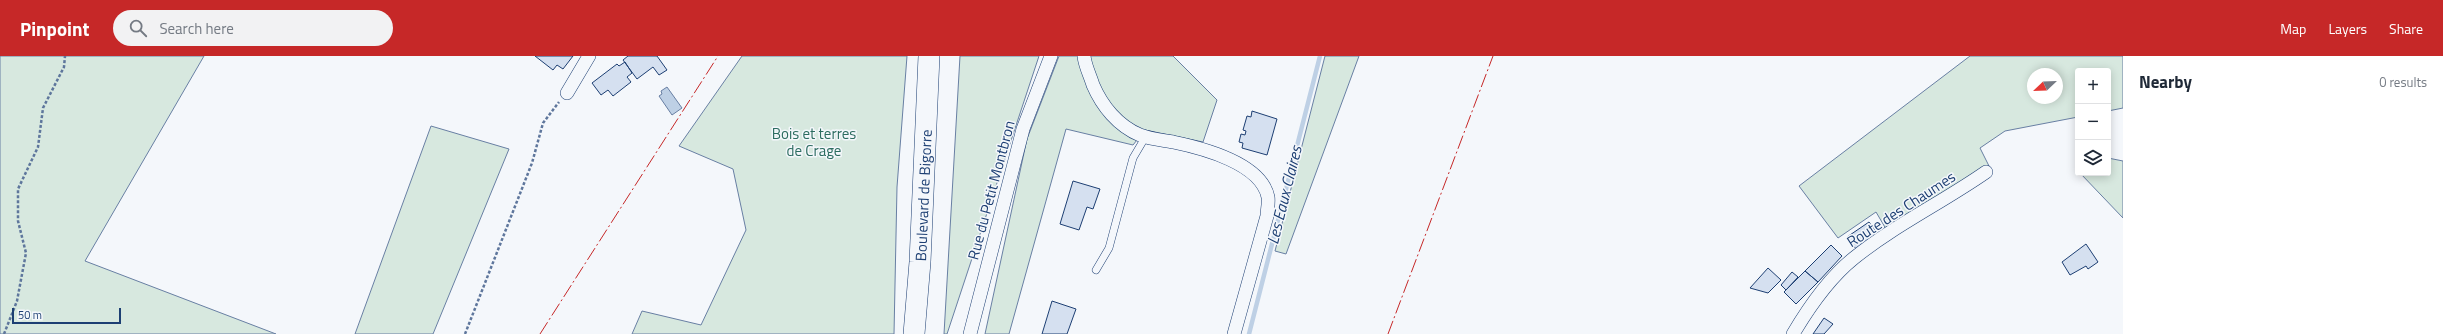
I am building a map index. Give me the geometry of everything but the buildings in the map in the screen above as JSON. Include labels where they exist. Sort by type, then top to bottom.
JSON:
[{"type":"main road","name":"Boulevard de Bigorre","points":[[914,334],[920,262],[929,56]]},
{"type":"main road","name":"Boulevard de Bigorre","points":[[928,334],[940,56]]},
{"type":"street","points":[[567,93],[589,56]]},
{"type":"street","name":"Rue du Petit Montbron","points":[[970,334],[1023,129],[1051,56]]},
{"type":"street","points":[[1084,56],[1084,62],[1103,104],[1118,122],[1146,136],[1190,146],[1235,162],[1257,177],[1264,187],[1268,198],[1267,216],[1234,334]]},
{"type":"street","name":"Route des Chaumes","points":[[1793,334],[1814,302],[1852,259],[1895,229],[1986,172]]},
{"type":"lane","points":[[1096,270],[1109,248],[1133,158],[1146,136]]},
{"type":"path","points":[[4,334],[17,301],[26,253],[18,221],[18,189],[38,147],[43,108],[64,67],[65,56]]},
{"type":"path","points":[[465,334],[532,163],[543,123],[567,93]]},
{"type":"green space","points":[[0,56],[204,56],[85,261],[276,334],[0,334]]},
{"type":"green space","name":"Bois et terres de Crage","points":[[742,56],[907,56],[897,187],[894,334],[632,334],[642,311],[701,325],[746,230],[733,169],[679,146]]},
{"type":"green space","points":[[960,56],[1039,56],[947,334],[944,334]]},
{"type":"green space","points":[[1059,56],[1173,56],[1217,100],[1203,142],[1145,130],[1133,145],[1066,129],[1009,334],[985,334],[1027,139]]},
{"type":"green space","points":[[1325,56],[1359,56],[1286,254],[1275,251]]},
{"type":"green space","points":[[1970,56],[2123,56],[2123,108],[2111,110],[2111,68],[2075,68],[2075,118],[2005,131],[1980,148],[1989,166],[1886,229],[1876,212],[1838,238],[1799,186]]},
{"type":"green space","points":[[431,126],[509,149],[433,334],[355,334]]},
{"type":"green space","points":[[2111,159],[2123,161],[2123,218],[2083,176],[2111,176]]},
{"type":"water","points":[[667,87],[682,108],[672,115],[659,96],[662,94],[661,91]]},
{"type":"waterway","name":"Les Eaux Claires","points":[[1249,334],[1320,56]]},
{"type":"power","points":[[540,334],[718,56]]},
{"type":"power","points":[[1388,334],[1493,56]]}]
